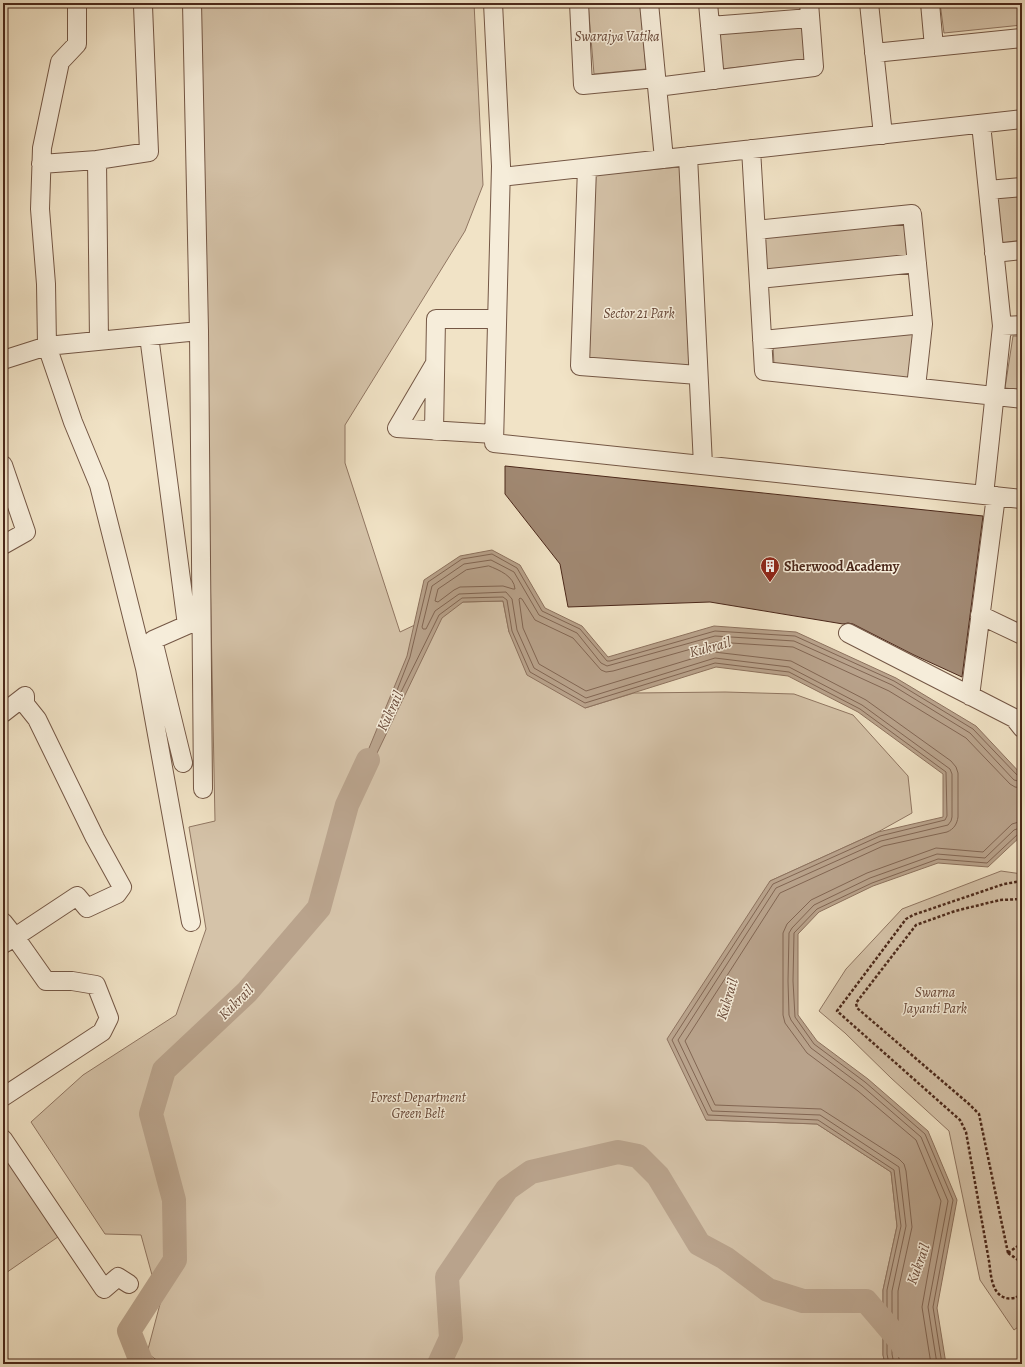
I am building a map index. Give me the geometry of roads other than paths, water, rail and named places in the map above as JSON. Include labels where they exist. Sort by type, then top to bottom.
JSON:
[{"type":"street","points":[[77,3],[77,44],[60,62],[42,148],[40,210],[46,284],[47,346],[73,422],[99,485],[118,560],[145,668],[191,922]]},
{"type":"street","points":[[192,3],[199,331],[203,789]]},
{"type":"street","points":[[493,3],[501,177],[494,443],[1022,499]]},
{"type":"street","points":[[579,3],[583,85],[715,80],[814,67],[810,10],[710,26]]},
{"type":"street","points":[[649,3],[664,159]]},
{"type":"street","points":[[708,3],[715,80]]},
{"type":"street","points":[[869,3],[883,135]]},
{"type":"street","points":[[930,3],[934,46]]},
{"type":"street","points":[[41,164],[97,160],[148,152],[142,6]]},
{"type":"street","points":[[874,53],[1022,38]]},
{"type":"street","points":[[501,177],[1022,119]]},
{"type":"street","points":[[970,696],[980,615],[990,496],[995,396],[1002,326],[980,124]]},
{"type":"street","points":[[751,149],[764,371],[1022,399]]},
{"type":"street","points":[[688,156],[703,465]]},
{"type":"street","points":[[97,160],[99,341]]},
{"type":"street","points":[[587,168],[580,366],[698,375]]},
{"type":"street","points":[[988,190],[1022,187]]},
{"type":"street","points":[[756,230],[912,214],[923,324],[916,387]]},
{"type":"street","points":[[994,253],[1022,250]]},
{"type":"street","points":[[759,279],[917,263]]},
{"type":"street","points":[[434,430],[436,319],[497,319]]},
{"type":"street","points":[[762,340],[923,324]]},
{"type":"street","points":[[1002,326],[1022,325]]},
{"type":"street","points":[[3,360],[47,346],[199,331]]},
{"type":"street","points":[[149,336],[187,625],[153,640],[182,764]]},
{"type":"street","points":[[435,364],[397,428],[494,434]]},
{"type":"street","points":[[3,465],[26,532],[3,545]]},
{"type":"street","points":[[980,615],[1022,635]]},
{"type":"street","points":[[848,633],[1014,718],[1022,728]]},
{"type":"street","points":[[3,713],[25,696],[26,704],[36,719],[122,887],[117,894],[87,908],[77,896],[9,941]]},
{"type":"street","points":[[3,922],[9,941],[46,981],[72,981],[96,985],[109,1018],[102,1032],[3,1097]]},
{"type":"street","points":[[3,1139],[104,1289],[118,1277],[129,1284]]},
{"type":"water","points":[[492,550],[520,565],[545,608],[582,626],[608,657],[714,626],[796,632],[896,678],[976,726],[1022,775],[1022,835],[988,867],[938,863],[873,886],[819,912],[798,934],[798,1015],[817,1041],[868,1079],[928,1131],[957,1200],[937,1308],[946,1364],[885,1364],[883,1355],[883,1290],[897,1226],[891,1172],[817,1124],[706,1120],[667,1039],[770,881],[878,832],[943,817],[943,774],[858,712],[788,676],[716,667],[585,708],[527,675],[509,632],[503,601],[463,602],[442,618],[367,774],[355,790],[360,770],[407,656],[424,580],[460,556]]},
{"type":"waterway","name":"Kukrail","points":[[142,1364],[129,1331],[175,1260],[174,1200],[151,1114],[164,1070],[247,992],[319,908],[347,805],[368,760]]},
{"type":"waterway","points":[[439,1364],[451,1338],[447,1277],[507,1189],[531,1172],[618,1152],[638,1156],[658,1176],[699,1244],[725,1258],[768,1290],[803,1301],[866,1301],[903,1346]]},
{"type":"place","name":"Sherwood Academy","points":[[770,583]]},
{"type":"park label","name":"Swarajya Vatika","points":[[617,36]]},
{"type":"park label","name":"Sector 21 Park","points":[[639,313]]},
{"type":"park label","name":"Swarna Jayanti Park","points":[[935,1000]]},
{"type":"park label","name":"Forest Department Green Belt","points":[[418,1106]]}]
